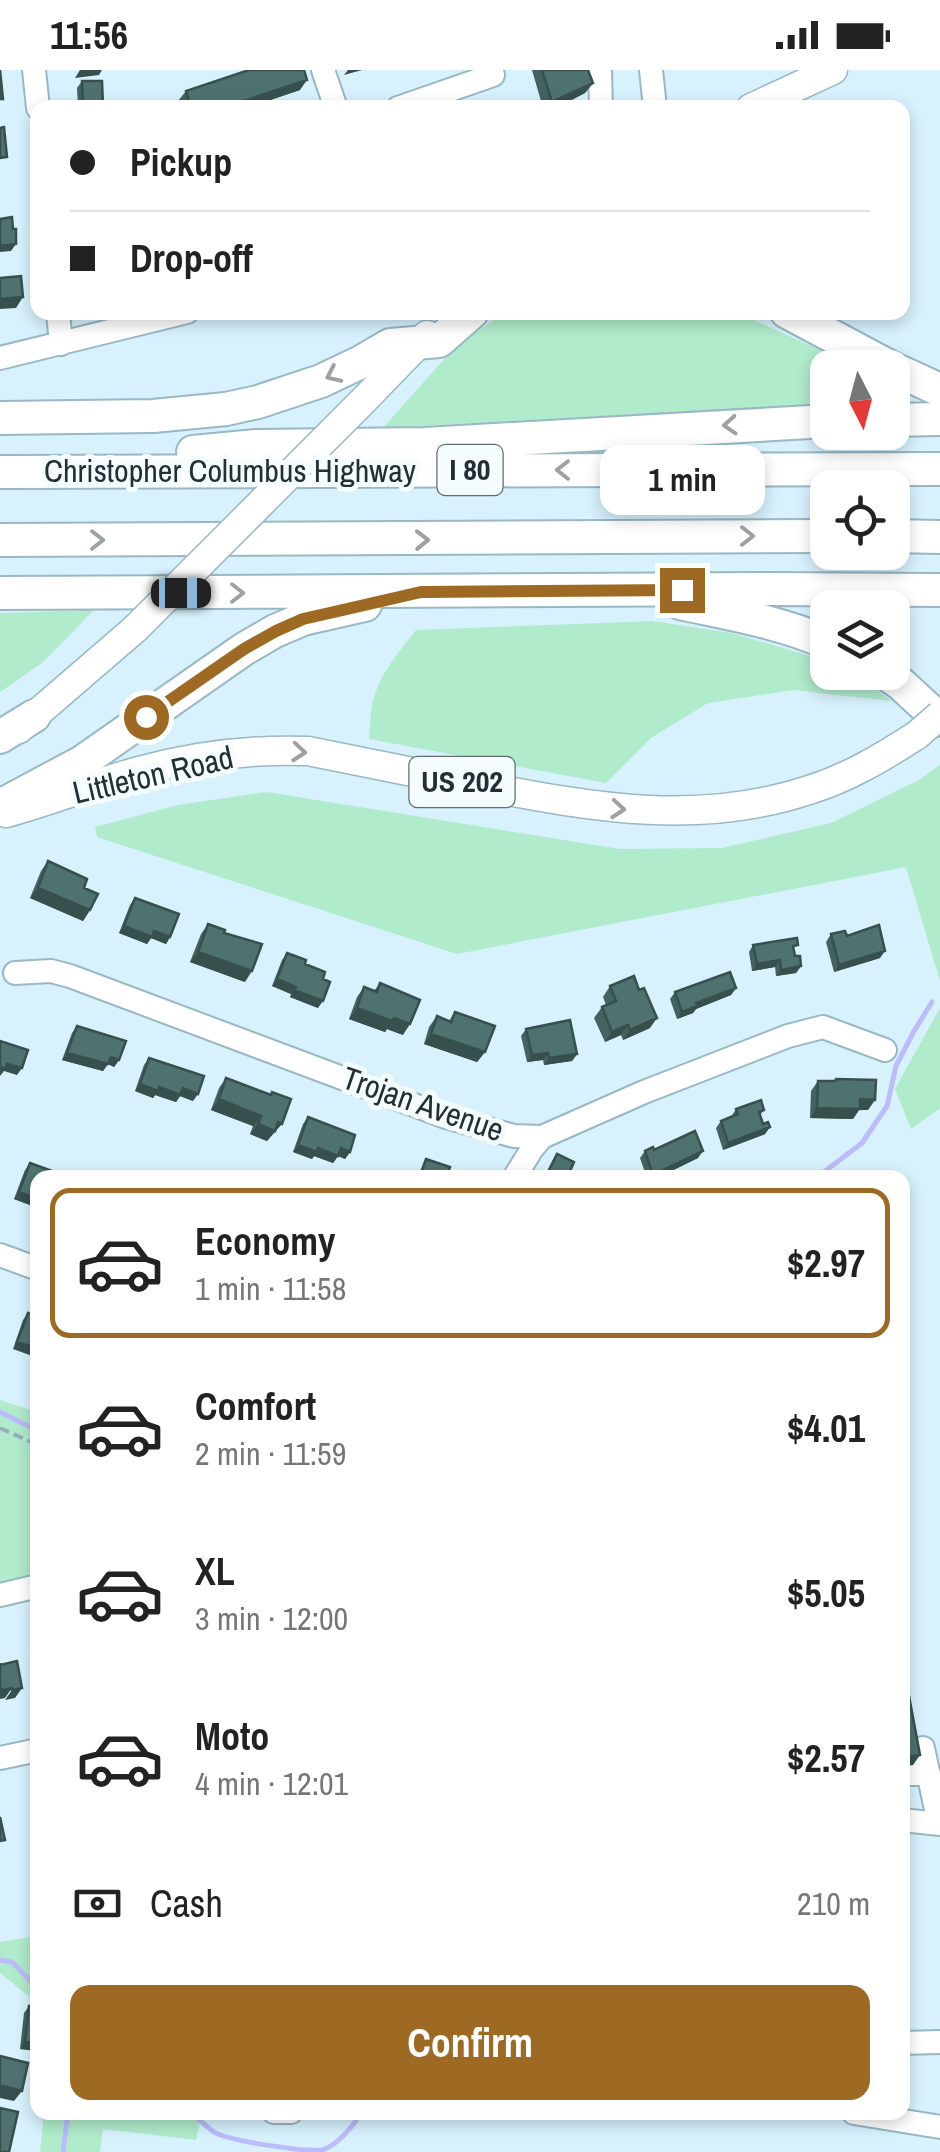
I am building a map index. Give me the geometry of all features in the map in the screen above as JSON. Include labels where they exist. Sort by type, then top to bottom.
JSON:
[{"type":"highway","points":[[0,418],[154,416],[226,409],[322,381],[435,324],[440,341],[463,320]]},
{"type":"highway","points":[[802,320],[858,350]]},
{"type":"highway","points":[[910,376],[940,390]]},
{"type":"highway","points":[[910,420],[940,419]]},
{"type":"highway","points":[[0,471],[256,446],[425,444],[810,422]]},
{"type":"highway","name":"Christopher Columbus Highway","points":[[0,471],[940,469]]},
{"type":"highway","name":"I 80","points":[[0,540],[810,536]]},
{"type":"highway","points":[[910,536],[940,536]]},
{"type":"highway","points":[[0,595],[940,590]]},
{"type":"highway","points":[[616,591],[754,618],[810,635]]},
{"type":"highway","points":[[0,806],[82,762],[276,631],[303,619],[421,592]]},
{"type":"highway","points":[[905,690],[932,724]]},
{"type":"highway","points":[[0,737],[34,716]]},
{"type":"main road","points":[[768,100],[827,72]]},
{"type":"main road","points":[[0,745],[135,628],[435,324]]},
{"type":"main road","name":"Littleton Road","points":[[0,815],[139,771],[232,753],[275,750],[308,751],[581,805],[662,812],[710,810],[758,804],[810,790],[850,774],[932,724]]},
{"type":"street","points":[[34,70],[37,100]]},
{"type":"street","points":[[324,70],[333,100]]},
{"type":"street","points":[[600,70],[601,100]]},
{"type":"street","points":[[651,70],[653,100]]},
{"type":"street","points":[[421,100],[493,75]]},
{"type":"street","points":[[59,320],[61,344]]},
{"type":"street","points":[[0,358],[156,320]]},
{"type":"street","name":"Trojan Avenue","points":[[15,974],[51,970],[70,976],[446,1116],[514,1136],[542,1138],[644,1092],[788,1036],[823,1027],[884,1050]]},
{"type":"street","points":[[519,1170],[542,1138]]},
{"type":"street","points":[[0,1255],[30,1267]]},
{"type":"street","points":[[0,1595],[30,1588]]},
{"type":"street","points":[[910,1821],[940,1824],[924,1748]]},
{"type":"street","points":[[0,1758],[30,1752]]},
{"type":"street","points":[[910,1774],[929,1774]]},
{"type":"street","points":[[910,2044],[940,2042]]},
{"type":"street","points":[[894,2120],[940,2127]]},
{"type":"path","points":[[0,1428],[30,1441]]},
{"type":"green space","points":[[494,320],[754,320],[820,350],[810,350],[810,405],[383,428],[455,347]]},
{"type":"green space","points":[[94,610],[42,663],[0,692],[0,613]]},
{"type":"green space","points":[[652,621],[732,633],[810,656],[810,690],[877,690],[891,701],[794,690],[708,703],[651,738],[606,783],[369,739],[378,685],[416,630]]},
{"type":"green space","points":[[940,765],[940,981],[906,867],[457,954],[97,837],[95,827],[178,805],[267,792],[620,849],[722,848],[831,823],[919,780]]},
{"type":"green space","points":[[940,1008],[940,1108],[911,1129],[895,1089]]},
{"type":"green space","points":[[0,1400],[30,1409],[30,1601],[0,1607]]},
{"type":"green space","points":[[30,1937],[30,1997],[0,1973],[0,1942]]},
{"type":"green space","points":[[43,2120],[200,2120],[196,2140],[103,2129],[100,2152],[40,2152]]},
{"type":"building","points":[[249,70],[304,70],[307,80],[247,100],[189,100],[186,91]]},
{"type":"building","points":[[542,70],[588,70],[593,83],[551,100]]},
{"type":"building","points":[[82,81],[102,81],[103,100],[83,100]]},
{"type":"building","points":[[4,127],[7,157],[0,158],[0,128]]},
{"type":"building","points":[[12,217],[16,244],[0,246],[0,219]]},
{"type":"building","points":[[21,276],[23,297],[0,299],[0,278]]},
{"type":"building","points":[[48,861],[87,879],[84,888],[98,894],[90,910],[38,888]]},
{"type":"building","points":[[135,898],[179,914],[170,937],[154,931],[152,937],[124,926]]},
{"type":"building","points":[[208,924],[262,944],[252,971],[198,952]]},
{"type":"building","points":[[879,925],[885,951],[839,965],[831,934],[845,931],[847,936]]},
{"type":"building","points":[[797,938],[798,945],[793,946],[801,966],[781,970],[780,960],[757,964],[753,945]]},
{"type":"building","points":[[287,953],[325,972],[323,979],[330,982],[323,1001],[277,979]]},
{"type":"building","points":[[730,972],[736,988],[682,1012],[675,992]]},
{"type":"building","points":[[634,976],[639,990],[644,988],[657,1018],[630,1030],[628,1025],[612,1032],[602,1007],[616,1001],[610,986]]},
{"type":"building","points":[[380,983],[420,1000],[410,1024],[357,1008],[364,987],[377,992]]},
{"type":"building","points":[[455,1012],[495,1026],[485,1052],[431,1034],[437,1016],[451,1022]]},
{"type":"building","points":[[570,1020],[577,1054],[549,1058],[548,1053],[532,1055],[526,1029]]},
{"type":"building","points":[[77,1026],[126,1041],[119,1060],[111,1057],[108,1064],[67,1053]]},
{"type":"building","points":[[0,1041],[28,1050],[22,1068],[7,1064],[5,1069],[0,1067]]},
{"type":"building","points":[[149,1058],[204,1076],[198,1094],[183,1088],[180,1095],[140,1084]]},
{"type":"building","points":[[226,1078],[291,1099],[282,1124],[278,1122],[275,1131],[258,1124],[261,1116],[219,1099]]},
{"type":"building","points":[[876,1080],[875,1100],[860,1099],[860,1109],[817,1108],[818,1081]]},
{"type":"building","points":[[761,1100],[763,1124],[768,1122],[770,1127],[728,1143],[721,1121],[738,1114],[736,1109]]},
{"type":"building","points":[[308,1117],[355,1135],[350,1152],[341,1148],[338,1156],[298,1145]]},
{"type":"building","points":[[695,1131],[703,1151],[663,1170],[651,1170],[645,1151],[653,1147],[654,1150]]},
{"type":"building","points":[[557,1154],[574,1162],[570,1170],[549,1170]]},
{"type":"building","points":[[426,1159],[450,1167],[449,1170],[422,1170]]},
{"type":"building","points":[[30,1163],[49,1170],[30,1170],[30,1196],[19,1192]]},
{"type":"building","points":[[28,1313],[30,1314],[30,1346],[17,1342]]},
{"type":"building","points":[[17,1661],[22,1688],[0,1690],[0,1665]]},
{"type":"building","points":[[910,1702],[920,1755],[910,1757]]},
{"type":"building","points":[[29,2006],[30,2006],[30,2042],[25,2042]]},
{"type":"building","points":[[0,2056],[28,2063],[22,2091],[0,2085]]},
{"type":"building","points":[[0,2108],[18,2112],[9,2152],[0,2152]]},
{"type":"waterway","points":[[827,1170],[862,1143],[887,1106],[896,1066],[932,1002]]},
{"type":"waterway","points":[[0,1412],[30,1427]]},
{"type":"waterway","points":[[0,1960],[12,1962],[30,1981]]},
{"type":"waterway","points":[[63,2152],[67,2120]]},
{"type":"waterway","points":[[199,2120],[214,2132],[235,2139],[313,2150],[333,2144],[356,2120]]},
{"type":"route","points":[[146,717],[244,649],[303,619],[421,592],[682,590]]}]
